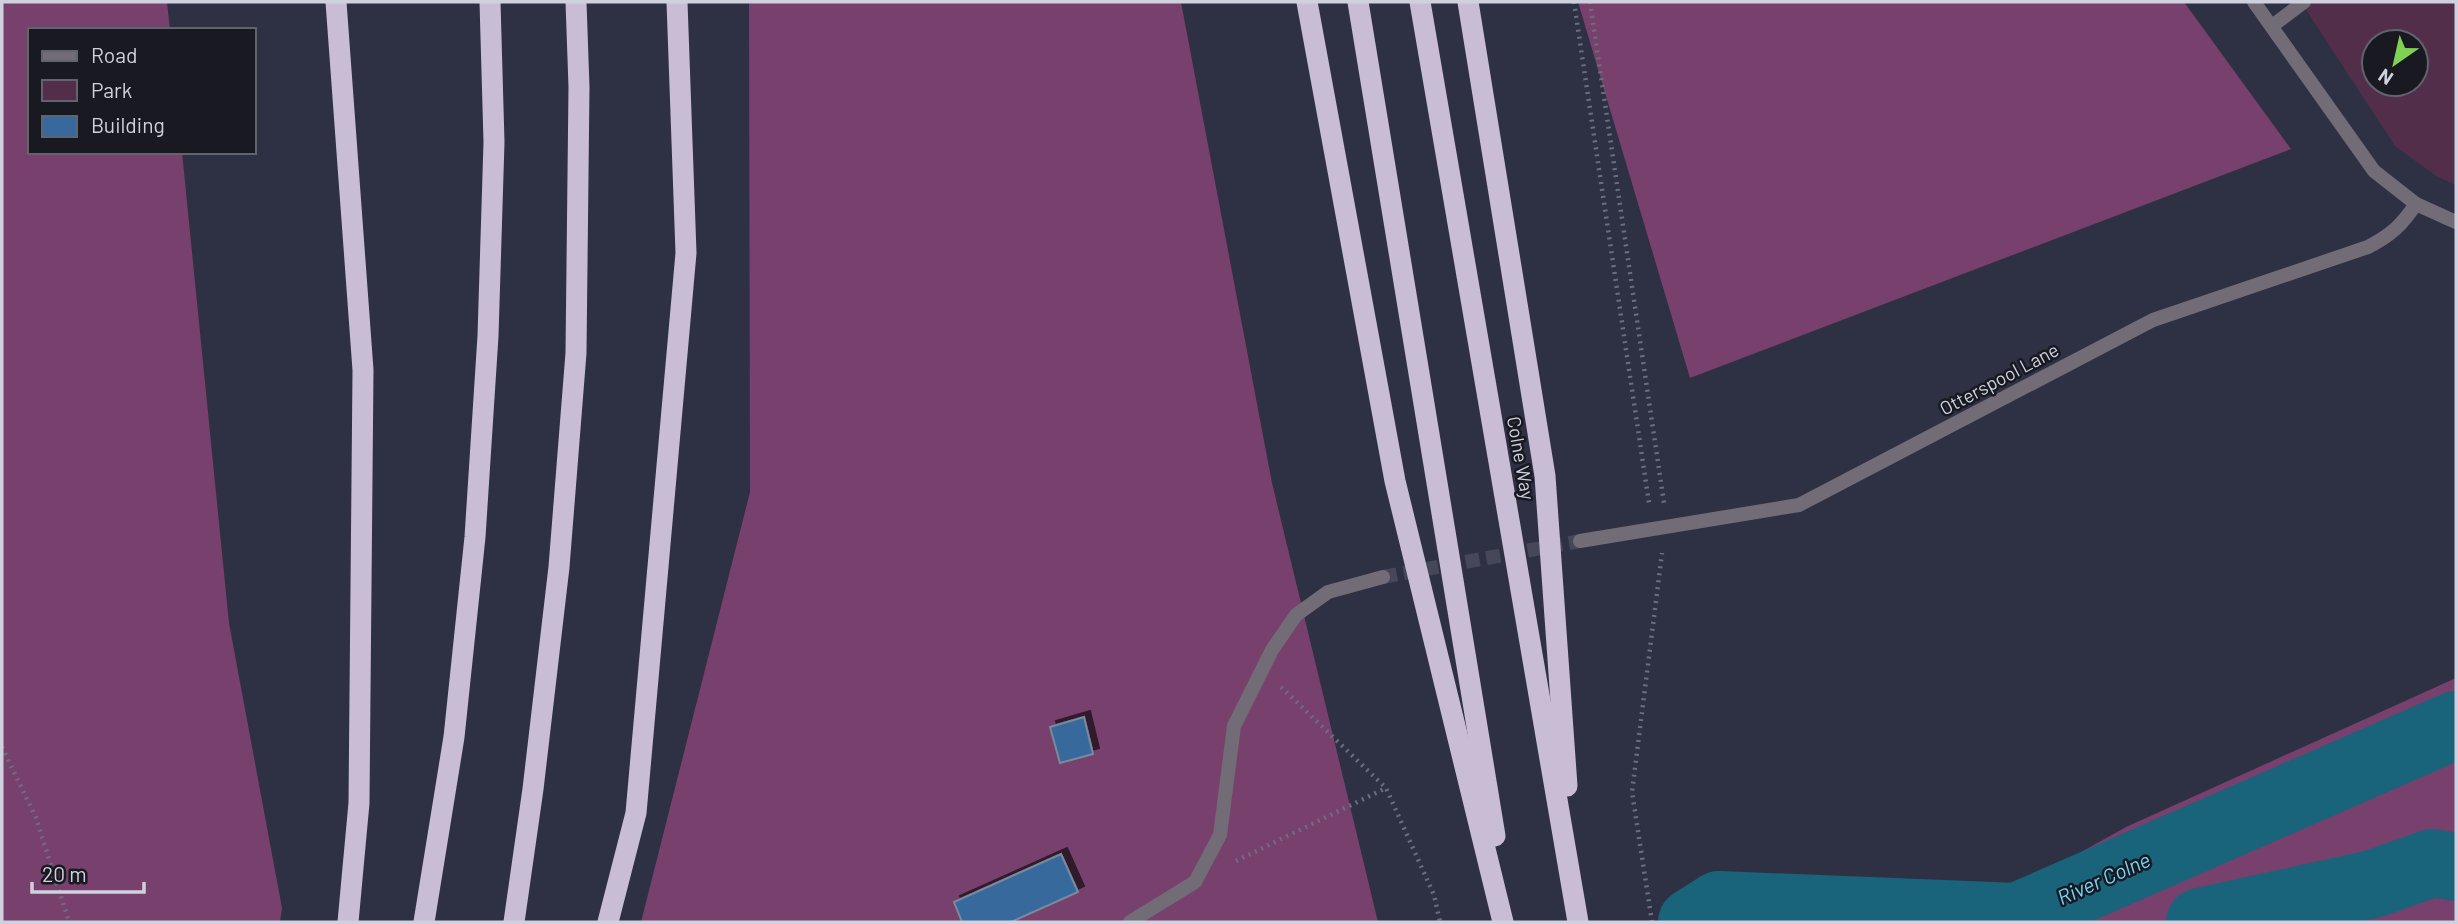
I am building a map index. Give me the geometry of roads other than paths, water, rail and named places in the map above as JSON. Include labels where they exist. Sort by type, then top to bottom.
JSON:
[{"type":"highway","points":[[336,2],[363,370],[359,803],[348,922]]},
{"type":"highway","points":[[424,922],[454,737],[475,537],[488,336],[493,156],[490,2]]},
{"type":"highway","points":[[514,922],[534,789],[559,566],[576,353],[579,87],[576,2]]},
{"type":"highway","points":[[608,922],[636,813],[686,253],[677,2]]},
{"type":"highway","points":[[1307,2],[1395,481],[1503,922]]},
{"type":"highway","points":[[1358,2],[1509,922]]},
{"type":"highway","name":"Colne Way","points":[[1420,2],[1577,914]]},
{"type":"highway","points":[[1468,2],[1545,476],[1577,914]]},
{"type":"street","points":[[2254,2],[2374,171],[2416,204],[2456,222]]},
{"type":"street","points":[[2272,26],[2304,2]]},
{"type":"street","name":"Otterspool Lane","points":[[1580,541],[1799,505],[2153,320],[2368,247],[2389,236],[2403,223],[2416,204]]},
{"type":"street","points":[[1130,922],[1195,881],[1220,835],[1234,726],[1272,650],[1296,615],[1328,592],[1383,577]]},
{"type":"waterway","name":"River Colne","points":[[1692,922],[1719,905],[2017,917],[2456,725]]},
{"type":"waterway","points":[[2200,922],[2373,884],[2432,863],[2456,867]]},
{"type":"tunnel","points":[[1383,577],[1580,541]]}]
